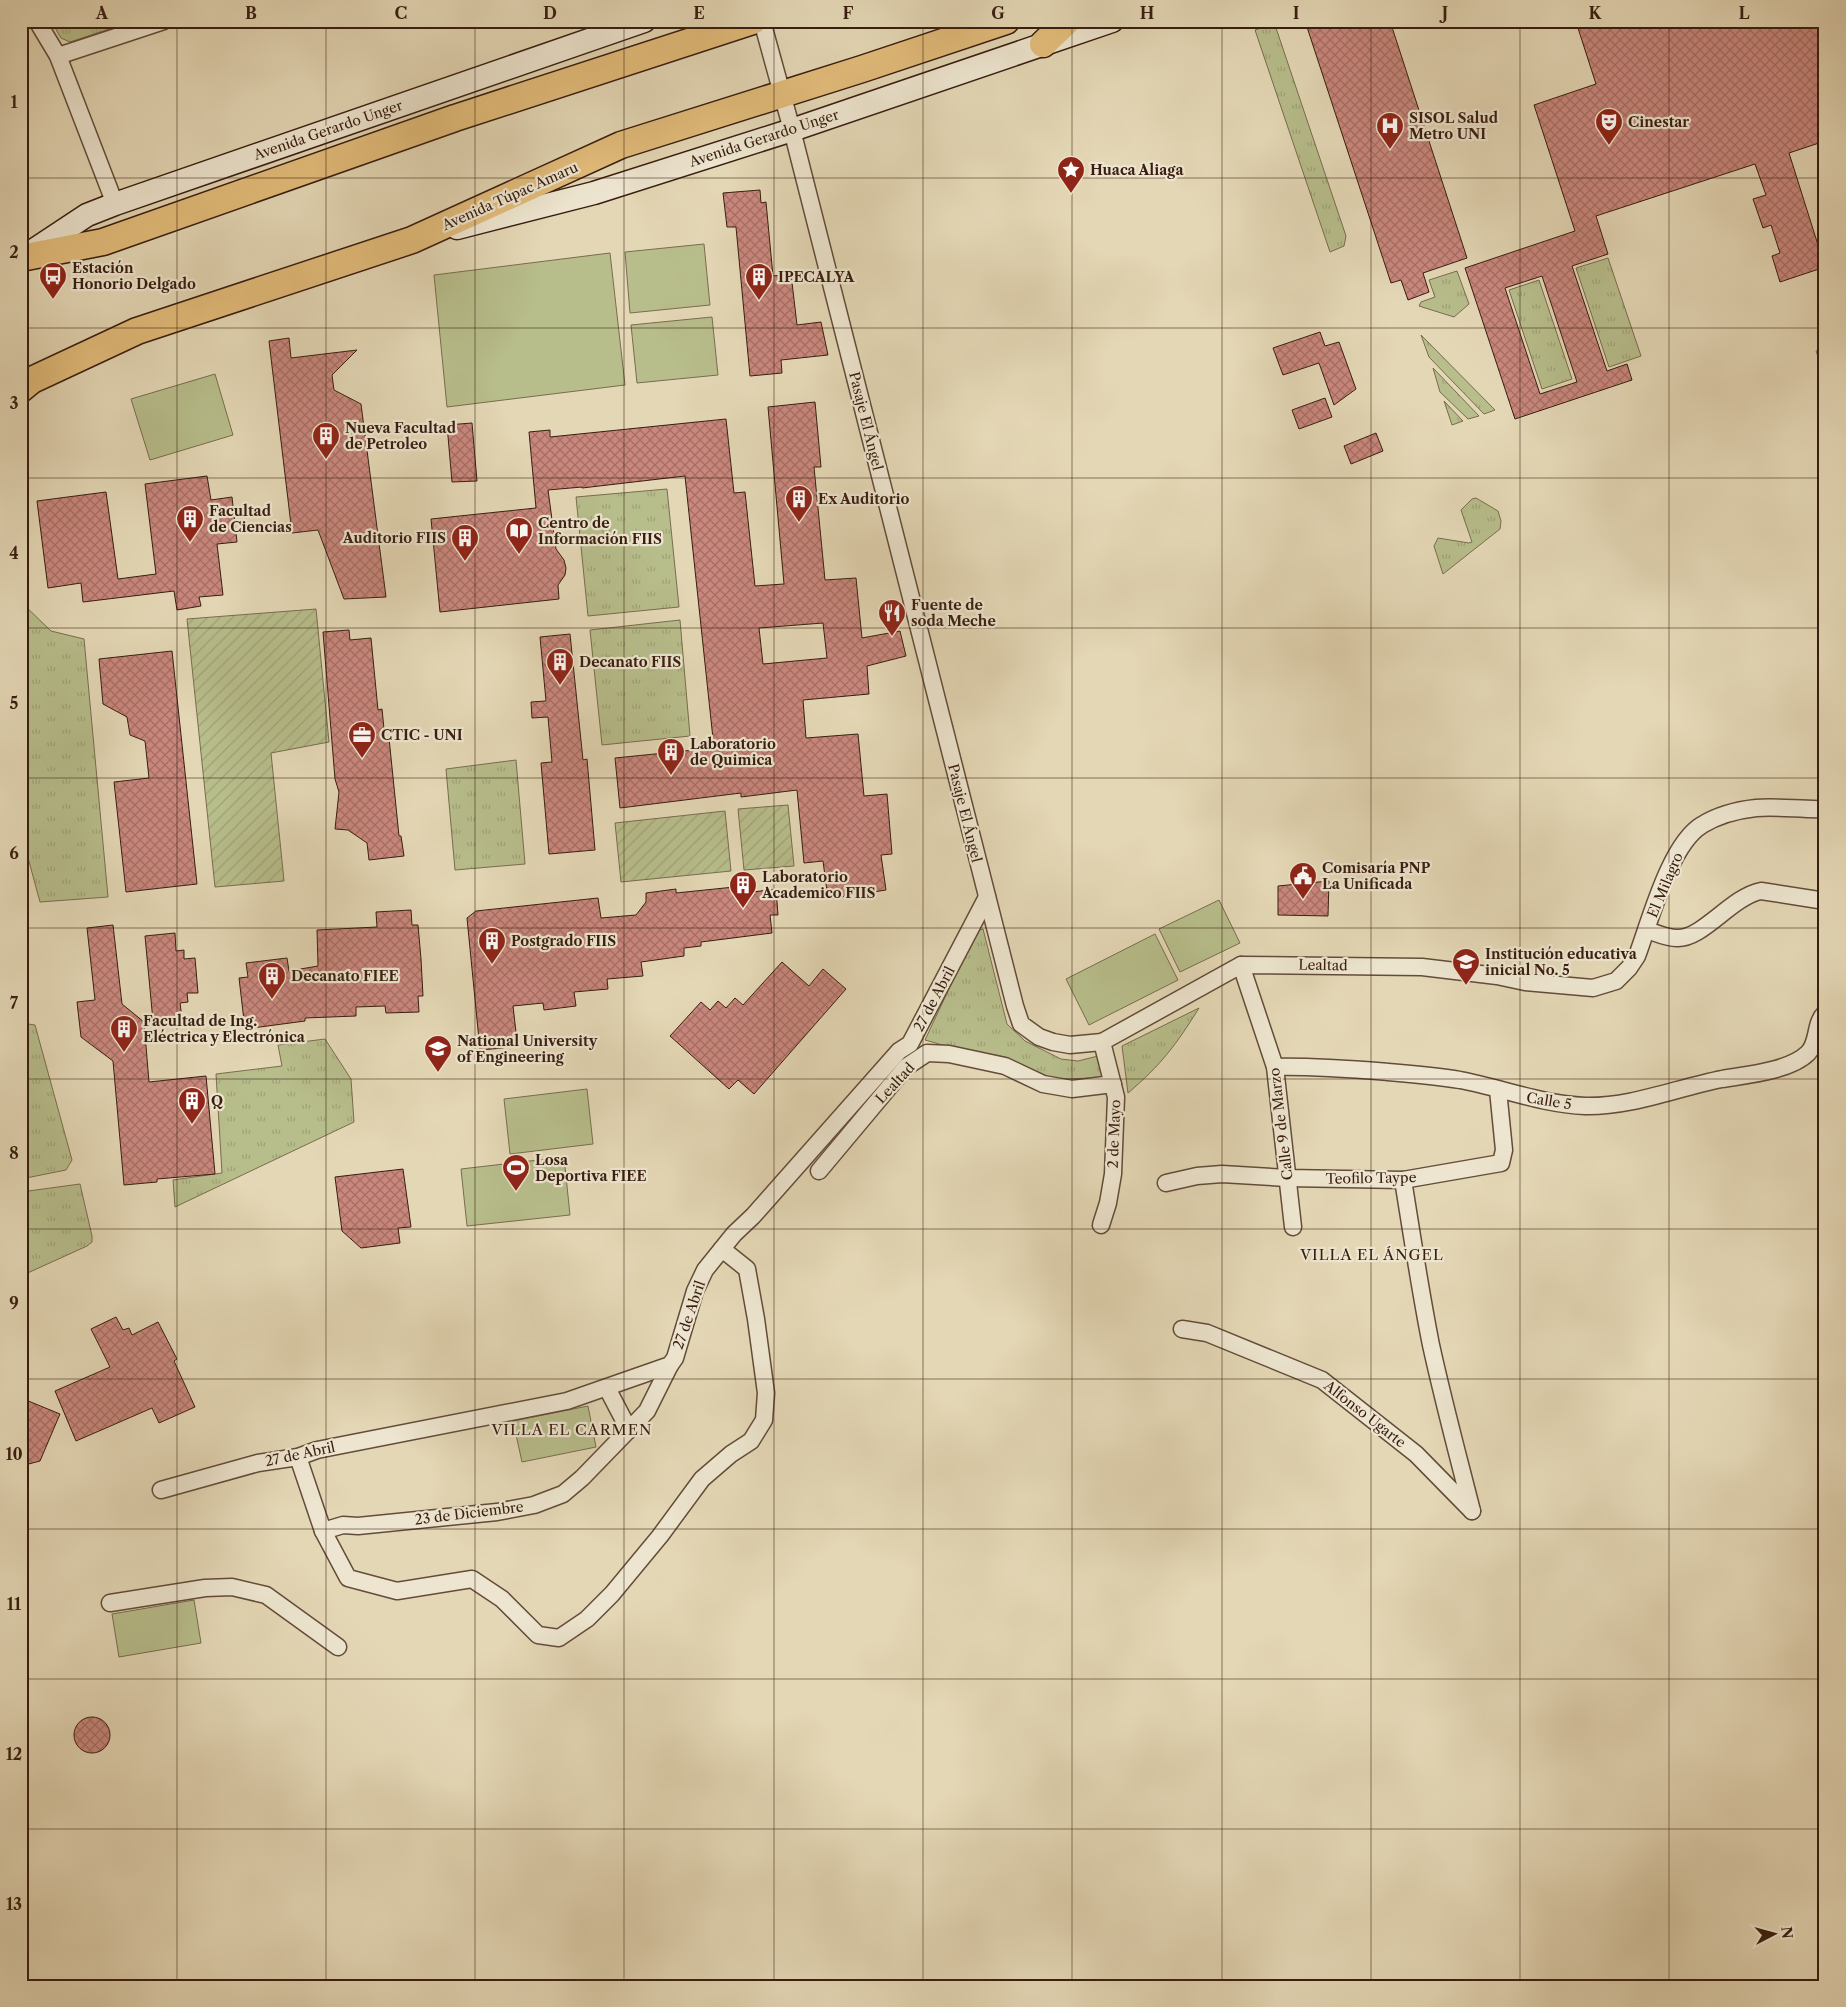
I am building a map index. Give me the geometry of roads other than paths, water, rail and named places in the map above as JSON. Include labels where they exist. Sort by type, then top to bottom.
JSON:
[{"type":"main road","points":[[21,258],[103,242],[455,118],[753,21]]},
{"type":"main road","name":"Avenida Túpac Amaru","points":[[21,389],[32,380],[136,331],[412,240],[621,146],[783,95],[1006,21]]},
{"type":"main road","points":[[1043,44],[1067,21]]},
{"type":"street","points":[[37,21],[58,56],[115,204]]},
{"type":"street","points":[[58,56],[164,21]]},
{"type":"street","name":"Pasaje El Ángel","points":[[762,21],[783,95],[1021,1024]]},
{"type":"street","name":"Avenida Gerardo Unger","points":[[412,240],[594,193],[792,130],[1112,21]]},
{"type":"street","name":"Avenida Gerardo Unger","points":[[21,258],[87,215],[115,204],[596,29],[641,22]]},
{"type":"street","name":"El Milagro","points":[[1637,956],[1673,860],[1684,841],[1701,826],[1721,816],[1757,808],[1825,809]]},
{"type":"street","points":[[1646,930],[1676,938],[1691,936],[1735,903],[1755,892],[1761,891],[1825,902]]},
{"type":"street","name":"27 de Abril","points":[[161,1490],[258,1463],[298,1457],[317,1450],[567,1401],[670,1365],[675,1358],[695,1291],[704,1270],[899,1051],[910,1044],[987,897]]},
{"type":"street","name":"Lealtad","points":[[1021,1024],[1039,1037],[1053,1042],[1070,1045],[1102,1042],[1241,965],[1422,967],[1498,976],[1525,982],[1594,988],[1616,981],[1629,968],[1637,956]]},
{"type":"street","name":"Calle 9 de Marzo","points":[[1241,965],[1275,1067],[1292,1227]]},
{"type":"street","name":"Calle 5","points":[[1275,1067],[1329,1068],[1434,1076],[1483,1085],[1549,1102],[1585,1106],[1634,1101],[1791,1064],[1808,1053],[1814,1045],[1820,1018],[1825,1013]]},
{"type":"street","name":"2 de Mayo","points":[[1101,1225],[1108,1203],[1113,1174],[1116,1097],[1102,1042]]},
{"type":"street","name":"Lealtad","points":[[819,1171],[906,1067],[927,1053],[949,1054],[1005,1066],[1043,1084],[1072,1089],[1112,1084]]},
{"type":"street","name":"Teofilo Taype","points":[[1166,1184],[1206,1175],[1403,1180],[1501,1163],[1504,1150],[1498,1090]]},
{"type":"street","name":"Alfonso Ugarte","points":[[1182,1329],[1207,1333],[1322,1380],[1416,1454],[1472,1511],[1432,1347],[1414,1259],[1412,1231],[1403,1180]]},
{"type":"street","points":[[298,1457],[323,1530],[348,1578],[397,1591],[472,1579],[502,1599],[538,1635],[559,1638],[587,1619],[636,1565],[702,1479],[730,1454],[751,1440],[764,1420],[766,1393],[747,1269],[722,1249]]},
{"type":"street","name":"23 de Diciembre","points":[[323,1530],[343,1525],[358,1526],[497,1512],[534,1505],[563,1494],[582,1478],[647,1411],[670,1365]]},
{"type":"street","points":[[607,1388],[629,1430]]},
{"type":"street","points":[[110,1603],[205,1588],[232,1587],[266,1595],[338,1647]]},
{"type":"place","name":"Cinestar","points":[[1609,146]]},
{"type":"place","name":"SISOL Salud Metro UNI","points":[[1390,150]]},
{"type":"place","name":"Huaca Aliaga","points":[[1071,194]]},
{"type":"place","name":"Estación Honorio Delgado","points":[[53,300]]},
{"type":"place","name":"IPECALYA","points":[[759,301]]},
{"type":"place","name":"Nueva Facultad de Petroleo","points":[[326,460]]},
{"type":"place","name":"Ex Auditorio","points":[[799,523]]},
{"type":"place","name":"Facultad de Ciencias","points":[[190,543]]},
{"type":"place","name":"Centro de Información FIIS","points":[[519,555]]},
{"type":"place","name":"Auditorio FIIS","points":[[465,562]]},
{"type":"place","name":"Fuente de soda Meche","points":[[892,637]]},
{"type":"place","name":"Decanato FIIS","points":[[560,686]]},
{"type":"place","name":"CTIC - UNI","points":[[362,759]]},
{"type":"place","name":"Laboratorio de Quimica","points":[[671,776]]},
{"type":"place","name":"Comisaría PNP La Unificada","points":[[1303,900]]},
{"type":"place","name":"Laboratorio Academico FIIS","points":[[743,909]]},
{"type":"place","name":"Postgrado FIIS","points":[[492,965]]},
{"type":"place","name":"Institución educativa inicial No. 5","points":[[1466,986]]},
{"type":"place","name":"Decanato FIEE","points":[[272,1000]]},
{"type":"place","name":"Facultad de Ing. Eléctrica y Electrónica","points":[[124,1053]]},
{"type":"place","name":"National University of Engineering","points":[[438,1073]]},
{"type":"place","name":"Q","points":[[192,1125]]},
{"type":"place","name":"Losa Deportiva FIEE","points":[[516,1192]]},
{"type":"district","name":"VILLA EL ÁNGEL","points":[[1372,1255]]},
{"type":"district","name":"VILLA EL CARMEN","points":[[572,1430]]}]
